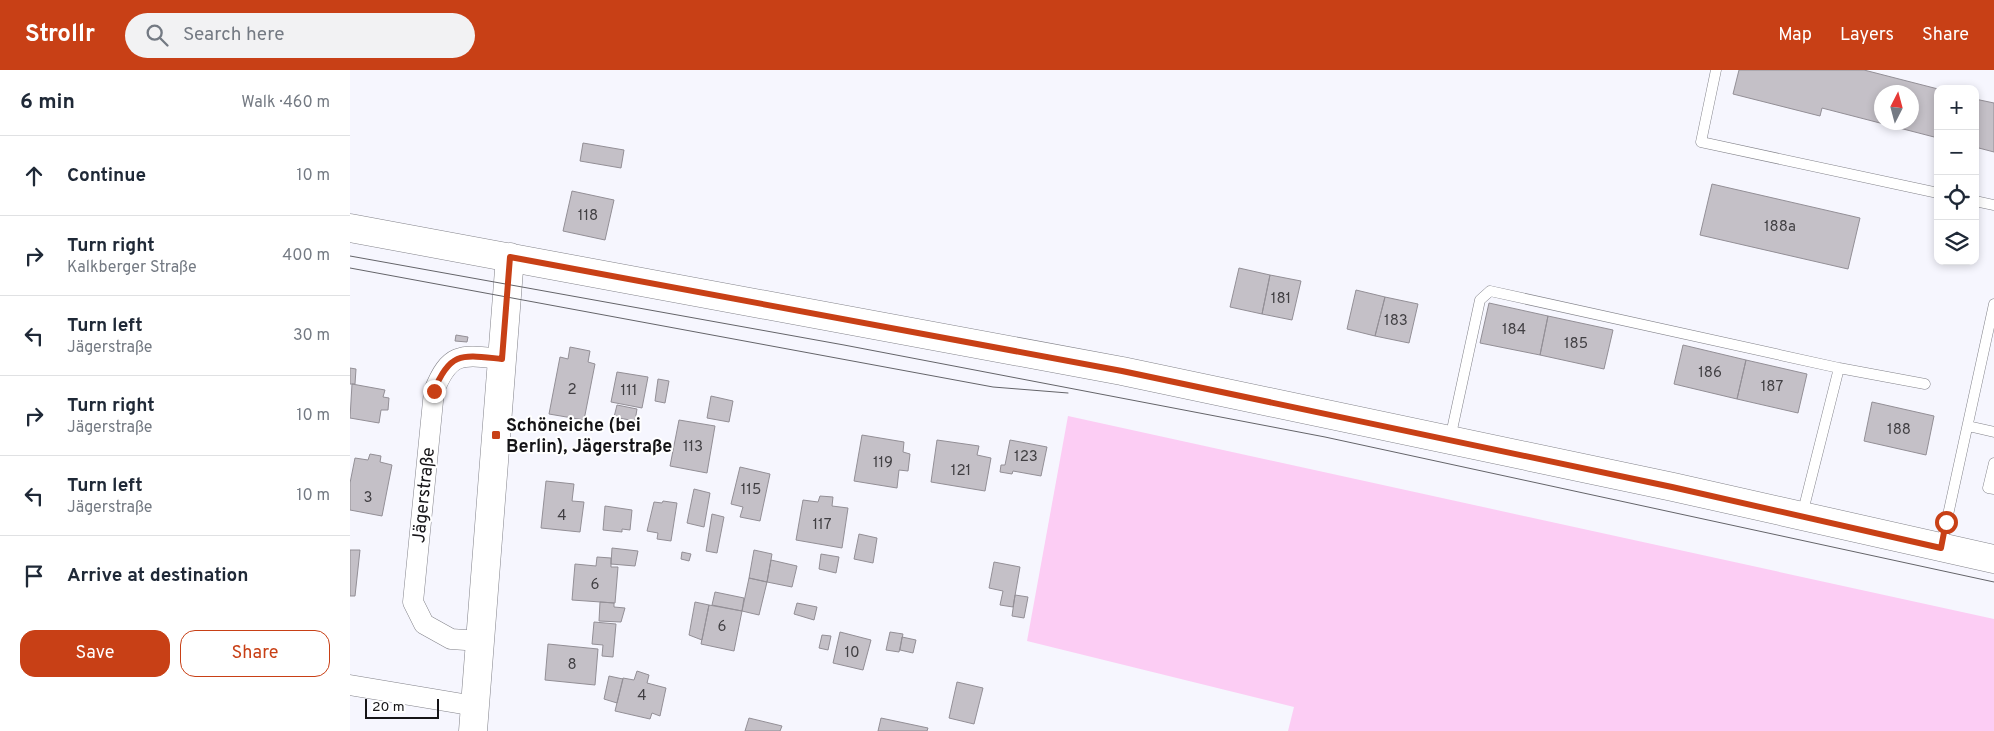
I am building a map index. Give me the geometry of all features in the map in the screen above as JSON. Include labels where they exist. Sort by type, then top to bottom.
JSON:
[{"type":"main road","points":[[350,228],[1122,371],[1450,440],[1994,559]]},
{"type":"main road","points":[[474,719],[510,257]]},
{"type":"street","name":"Jägerstraße","points":[[480,641],[452,639],[424,624],[413,602],[434,391],[442,370],[465,355],[502,359]]},
{"type":"street","points":[[350,685],[474,719]]},
{"type":"lane","points":[[1716,70],[1701,142],[1934,192]]},
{"type":"lane","points":[[1979,202],[1994,205]]},
{"type":"lane","points":[[1450,440],[1480,300],[1490,291],[1839,368],[1925,384]]},
{"type":"lane","points":[[1941,548],[1994,304]]},
{"type":"lane","points":[[1802,516],[1839,368]]},
{"type":"lane","points":[[1968,426],[1994,432]]},
{"type":"lane","points":[[1994,463],[1988,488],[1994,489]]},
{"type":"shaded area","points":[[1068,416],[1994,619],[1994,731],[1288,731],[1294,707],[1027,641]]},
{"type":"building","points":[[1739,70],[1864,70],[1934,88],[1934,137],[1907,130],[1919,130],[1919,85],[1874,85],[1874,121],[1822,108],[1820,116],[1733,94]]},
{"type":"building","points":[[1979,100],[1994,103],[1994,152],[1979,148]]},
{"type":"building","points":[[583,143],[624,150],[621,168],[580,161]]},
{"type":"building","points":[[1712,184],[1860,218],[1848,269],[1700,235]]},
{"type":"building","points":[[572,191],[614,200],[605,240],[563,231]]},
{"type":"building","points":[[1239,268],[1270,275],[1262,314],[1230,307]]},
{"type":"building","points":[[1270,275],[1301,281],[1292,320],[1262,314]]},
{"type":"building","points":[[1356,290],[1385,297],[1375,336],[1347,329]]},
{"type":"building","points":[[1385,297],[1418,304],[1409,343],[1375,336]]},
{"type":"building","points":[[1489,303],[1548,316],[1540,355],[1480,343]]},
{"type":"building","points":[[1548,316],[1613,330],[1604,369],[1540,355]]},
{"type":"building","points":[[456,335],[468,337],[467,342],[455,341]]},
{"type":"building","points":[[1683,345],[1746,360],[1737,399],[1674,384]]},
{"type":"building","points":[[570,347],[590,351],[588,362],[595,364],[584,420],[549,414],[560,357],[568,359]]},
{"type":"building","points":[[1746,360],[1807,374],[1798,413],[1737,399]]},
{"type":"building","points":[[350,368],[356,369],[355,384],[350,384]]},
{"type":"building","points":[[617,372],[648,377],[642,408],[611,402]]},
{"type":"building","points":[[658,379],[669,381],[665,403],[655,401]]},
{"type":"building","points":[[352,384],[385,390],[383,397],[389,398],[388,410],[381,410],[379,423],[350,418]]},
{"type":"building","points":[[711,396],[733,401],[729,422],[707,418]]},
{"type":"building","points":[[1872,402],[1934,416],[1926,455],[1864,441]]},
{"type":"building","points":[[617,405],[637,409],[635,421],[614,417]]},
{"type":"building","points":[[679,420],[715,426],[707,473],[670,466]]},
{"type":"building","points":[[862,435],[904,442],[903,452],[910,454],[908,471],[899,470],[897,488],[854,481]]},
{"type":"building","points":[[937,440],[979,446],[977,455],[991,458],[985,491],[931,482]]},
{"type":"building","points":[[1010,440],[1047,447],[1041,476],[1013,471],[1012,474],[1000,472],[1001,465],[1005,465]]},
{"type":"building","points":[[370,454],[381,456],[380,462],[392,465],[382,516],[350,510],[350,483],[355,458],[368,460]]},
{"type":"building","points":[[740,467],[770,474],[760,521],[740,517],[743,507],[731,504]]},
{"type":"building","points":[[546,481],[574,484],[572,501],[584,502],[580,532],[541,528]]},
{"type":"building","points":[[694,489],[710,493],[704,527],[687,523]]},
{"type":"building","points":[[820,496],[833,497],[832,506],[848,508],[842,548],[796,540],[803,500],[818,502]]},
{"type":"building","points":[[663,501],[677,503],[671,541],[657,539],[658,533],[647,531],[654,502],[662,503]]},
{"type":"building","points":[[605,506],[632,510],[630,530],[622,529],[622,532],[603,530]]},
{"type":"building","points":[[712,514],[724,517],[717,553],[706,551]]},
{"type":"building","points":[[859,534],[877,538],[873,563],[854,559]]},
{"type":"building","points":[[612,548],[638,551],[635,566],[611,564]]},
{"type":"building","points":[[350,550],[360,550],[355,596],[350,596]]},
{"type":"building","points":[[754,550],[772,554],[767,582],[749,578]]},
{"type":"building","points":[[682,552],[691,554],[689,561],[681,559]]},
{"type":"building","points":[[821,554],[839,557],[836,573],[819,569]]},
{"type":"building","points":[[597,557],[611,558],[611,567],[618,567],[615,603],[572,600],[575,564],[596,566]]},
{"type":"building","points":[[771,560],[797,566],[792,587],[767,582]]},
{"type":"building","points":[[994,562],[1020,567],[1013,607],[1000,605],[1003,591],[989,588]]},
{"type":"building","points":[[749,578],[767,582],[759,615],[742,611]]},
{"type":"building","points":[[715,592],[744,598],[742,611],[712,605]]},
{"type":"building","points":[[1015,595],[1028,597],[1024,618],[1012,616]]},
{"type":"building","points":[[600,602],[614,603],[614,607],[625,608],[621,622],[599,621]]},
{"type":"building","points":[[695,602],[709,605],[702,640],[689,635]]},
{"type":"building","points":[[797,603],[817,607],[814,620],[794,614]]},
{"type":"building","points":[[709,605],[742,611],[734,651],[701,644]]},
{"type":"building","points":[[594,622],[616,624],[613,657],[602,656],[603,645],[592,644]]},
{"type":"building","points":[[840,632],[871,640],[863,670],[833,663]]},
{"type":"building","points":[[890,632],[903,634],[899,652],[886,650]]},
{"type":"building","points":[[822,635],[831,636],[828,650],[819,648]]},
{"type":"building","points":[[902,637],[916,640],[913,653],[900,650]]},
{"type":"building","points":[[548,644],[598,649],[595,685],[545,680]]},
{"type":"building","points":[[637,671],[649,675],[647,683],[666,688],[660,716],[652,713],[650,719],[615,711],[623,678],[634,680]]},
{"type":"building","points":[[609,676],[623,679],[617,703],[604,699]]},
{"type":"building","points":[[957,682],[983,688],[974,724],[949,718]]},
{"type":"building","points":[[749,718],[782,726],[780,731],[745,731]]},
{"type":"building","points":[[881,718],[928,728],[927,731],[878,731]]},
{"type":"tram line","points":[[350,256],[844,345],[1325,437],[1994,582]]},
{"type":"tram line","points":[[350,268],[993,387],[1068,393]]},
{"type":"place","name":"Schöneiche (bei Berlin), Jägerstraße","points":[[496,435]]},
{"type":"route","points":[[434,391],[442,370],[465,355],[502,359],[510,257],[1122,371],[1672,487],[1941,548],[1946,522]]}]
